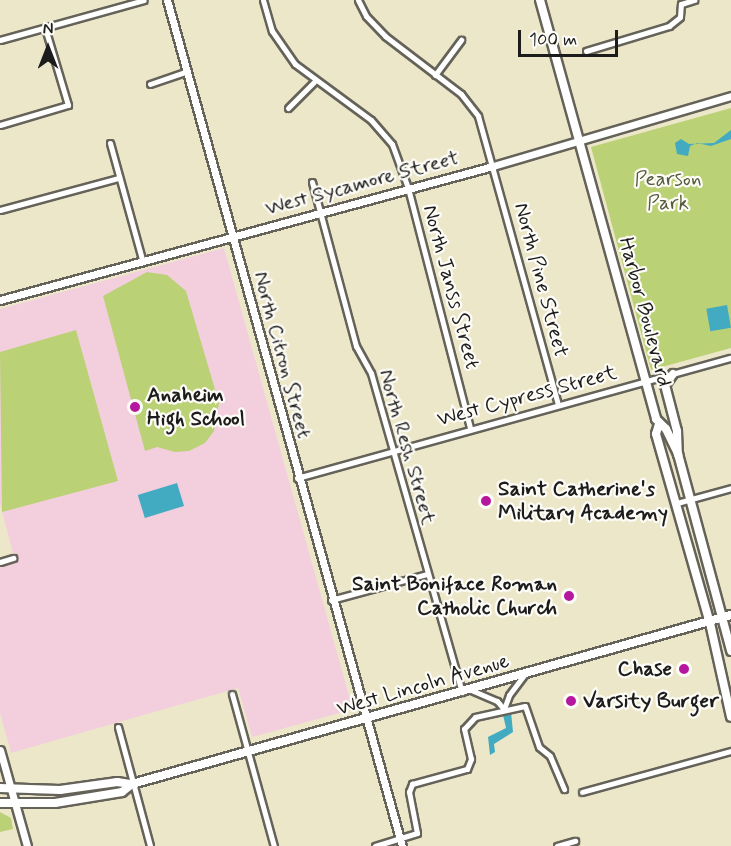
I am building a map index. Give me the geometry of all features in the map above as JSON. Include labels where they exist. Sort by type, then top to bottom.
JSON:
[{"type":"main road","name":"Harbor Boulevard","points":[[540,0],[658,424],[657,434],[710,624],[731,717]]},
{"type":"main road","points":[[673,374],[665,385],[677,431],[678,454]]},
{"type":"main road","name":"Harbor Boulevard","points":[[658,424],[666,429],[678,454],[728,619],[731,651]]},
{"type":"main road","name":"West Lincoln Avenue","points":[[0,788],[60,790],[117,782],[132,784],[728,619]]},
{"type":"main road","name":"West Lincoln Avenue","points":[[0,803],[87,799],[122,792],[132,784]]},
{"type":"street","points":[[0,40],[144,0]]},
{"type":"street","name":"North Citron Street","points":[[167,0],[297,478],[401,843]]},
{"type":"street","name":"North Janss Street","points":[[263,0],[280,44],[314,81],[371,120],[392,144],[408,188],[470,428]]},
{"type":"street","name":"North Pine Street","points":[[358,0],[366,16],[385,36],[461,94],[478,116],[558,404]]},
{"type":"street","points":[[586,51],[669,26],[680,17],[680,2],[694,0]]},
{"type":"street","points":[[0,124],[68,105],[45,28]]},
{"type":"street","points":[[435,75],[461,40]]},
{"type":"street","points":[[150,84],[187,71]]},
{"type":"street","points":[[288,108],[314,81]]},
{"type":"street","name":"West Sycamore Street","points":[[0,300],[232,234],[493,166],[579,138],[731,96]]},
{"type":"street","points":[[110,143],[142,259]]},
{"type":"street","points":[[0,210],[119,178]]},
{"type":"street","name":"North Resh Street","points":[[312,182],[356,346],[371,373],[427,574],[467,691]]},
{"type":"street","name":"West Cypress Street","points":[[297,478],[470,428],[731,358]]},
{"type":"street","points":[[677,503],[731,488]]},
{"type":"street","points":[[0,562],[13,558]]},
{"type":"street","points":[[331,600],[427,574]]},
{"type":"street","points":[[504,709],[509,695],[524,675]]},
{"type":"street","points":[[467,691],[496,700],[504,709]]},
{"type":"street","points":[[232,694],[274,846]]},
{"type":"street","points":[[375,846],[401,843],[418,831],[411,786],[467,769],[471,759],[464,733],[466,724],[504,709],[520,705],[527,708],[539,747],[550,756],[564,789]]},
{"type":"street","points":[[118,727],[150,846]]},
{"type":"street","points":[[0,750],[27,846]]},
{"type":"street","points":[[582,792],[731,751]]},
{"type":"street","points":[[557,846],[574,841]]},
{"type":"shaded area","name":"Anaheim High School","points":[[224,248],[351,703],[347,711],[252,737],[238,688],[11,753],[0,713],[0,565],[15,561],[0,504],[0,309]]},
{"type":"green space","name":"Pearson Park","points":[[731,108],[731,348],[651,370],[591,147]]},
{"type":"green space","points":[[147,272],[167,275],[186,291],[219,403],[214,431],[205,443],[189,451],[175,452],[157,447],[145,451],[103,296]]},
{"type":"green space","points":[[76,330],[118,481],[2,512],[0,352]]},
{"type":"green space","points":[[0,812],[11,818],[13,829],[0,832]]},
{"type":"water","points":[[731,130],[731,139],[711,146],[700,144],[714,143]]},
{"type":"water","points":[[681,139],[689,144],[695,144],[690,146],[688,156],[677,154],[675,143]]},
{"type":"water","points":[[727,305],[731,328],[710,331],[706,309]]},
{"type":"water","points":[[177,483],[184,506],[145,518],[138,495]]},
{"type":"water","points":[[511,712],[513,732],[494,744],[495,752],[490,755],[488,737],[506,728],[503,715]]},
{"type":"place","name":"Anaheim High School","points":[[135,407]]},
{"type":"place","name":"Saint Catherine's Military Academy","points":[[486,501]]},
{"type":"place","name":"Saint Boniface Roman Catholic Church","points":[[569,596]]},
{"type":"place","name":"Chase","points":[[684,669]]},
{"type":"place","name":"Varsity Burger","points":[[571,701]]}]
